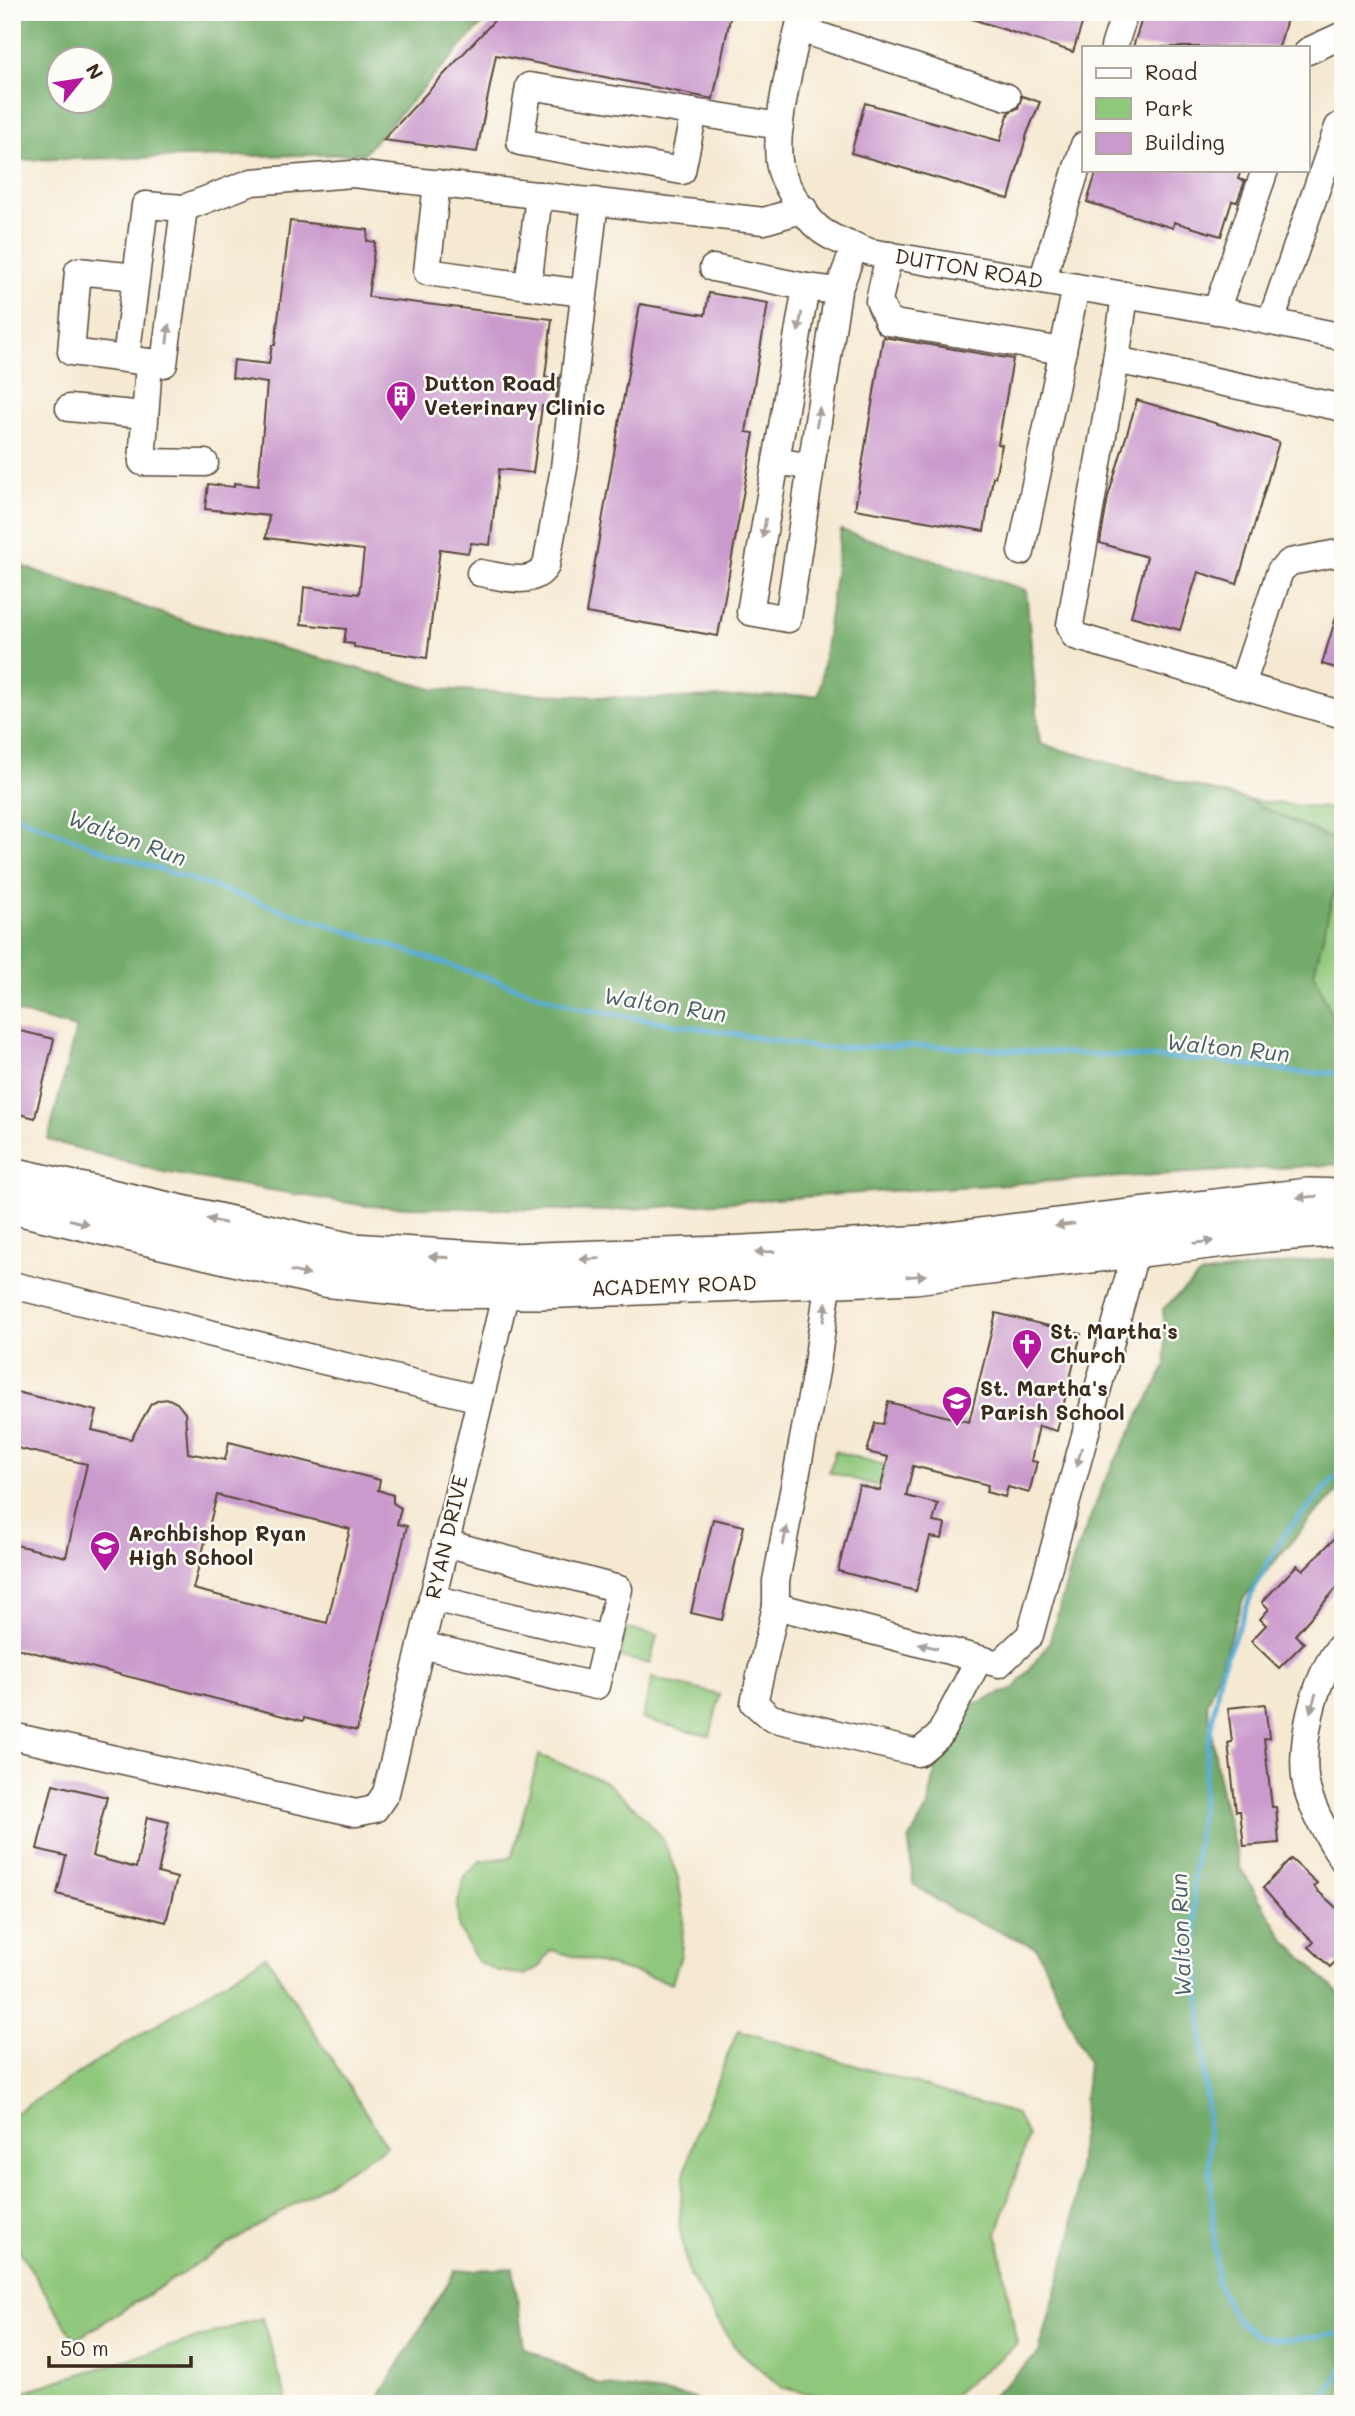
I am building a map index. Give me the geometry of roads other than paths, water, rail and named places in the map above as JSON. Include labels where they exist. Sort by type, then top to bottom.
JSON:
[{"type":"main road","name":"ACADEMY ROAD","points":[[12,1175],[352,1251],[507,1276]]},
{"type":"main road","name":"ACADEMY ROAD","points":[[1134,1233],[1308,1196],[1343,1197]]},
{"type":"main road","name":"ACADEMY ROAD","points":[[12,1206],[324,1279],[424,1290],[507,1276],[831,1264],[926,1243],[1134,1233],[1268,1234],[1343,1228]]},
{"type":"street","points":[[1114,46],[1125,12]]},
{"type":"street","points":[[800,20],[1007,97]]},
{"type":"street","name":"DUTTON ROAD","points":[[800,20],[779,126],[780,167],[790,191],[815,226],[838,241],[889,255],[1216,310],[1343,337]]},
{"type":"street","points":[[1310,50],[1343,35]]},
{"type":"street","points":[[694,112],[682,171],[520,142],[529,86],[694,112],[779,126]]},
{"type":"street","points":[[1271,321],[1338,127],[1343,124]]},
{"type":"street","points":[[1042,281],[1082,151]]},
{"type":"street","points":[[1216,310],[1264,172]]},
{"type":"street","points":[[205,463],[142,462],[145,415],[137,361],[136,277],[145,205],[184,208],[252,182],[353,174],[764,221],[804,209]]},
{"type":"street","points":[[437,183],[427,272],[584,293]]},
{"type":"street","points":[[528,286],[539,195]]},
{"type":"street","points":[[480,573],[527,580],[541,574],[546,566],[564,468],[594,201]]},
{"type":"street","points":[[136,277],[78,271],[71,352],[164,364],[184,208]]},
{"type":"street","points":[[806,287],[750,612],[788,619],[838,291],[855,246]]},
{"type":"street","points":[[889,255],[880,301],[888,322],[1063,351]]},
{"type":"street","points":[[713,268],[838,291]]},
{"type":"street","points":[[1021,552],[1076,287]]},
{"type":"street","points":[[1125,295],[1070,625],[1072,630],[1075,635],[1343,715]]},
{"type":"street","points":[[1116,360],[1343,408]]},
{"type":"street","points":[[69,408],[145,415]]},
{"type":"street","points":[[776,461],[811,467]]},
{"type":"street","points":[[1242,685],[1280,571],[1290,562],[1343,552]]},
{"type":"street","points":[[776,1606],[999,1664],[1030,1635],[1134,1233]]},
{"type":"street","points":[[831,1264],[816,1371],[776,1581],[776,1606],[754,1703],[771,1718],[918,1753],[939,1736],[979,1659]]},
{"type":"street","name":"RYAN DRIVE","points":[[12,1736],[356,1813],[375,1809],[386,1793],[507,1276]]},
{"type":"street","points":[[12,1285],[480,1399]]},
{"type":"street","points":[[421,1645],[596,1686],[619,1589],[445,1544]]},
{"type":"street","points":[[432,1598],[607,1639]]},
{"type":"street","points":[[1343,1643],[1322,1678],[1311,1707],[1305,1748],[1307,1789],[1325,1832],[1343,1860]]},
{"type":"waterway","name":"Walton Run","points":[[12,814],[99,849],[582,1009],[819,1048],[932,1046],[1220,1061],[1300,1073],[1343,1073]]},
{"type":"waterway","name":"Walton Run","points":[[1343,1469],[1284,1534],[1253,1591],[1221,1670],[1207,1752],[1193,1881],[1217,2283],[1235,2317],[1245,2328],[1257,2335],[1285,2340],[1343,2333]]},
{"type":"waterway","points":[[1320,2404],[1343,2368]]},
{"type":"place","name":"Dutton Road Veterinary Clinic","points":[[401,423]]},
{"type":"place","name":"St. Martha's Church","points":[[1027,1371]]},
{"type":"place","name":"St. Martha's Parish School","points":[[957,1428]]},
{"type":"place","name":"Archbishop Ryan High School","points":[[105,1573]]}]
